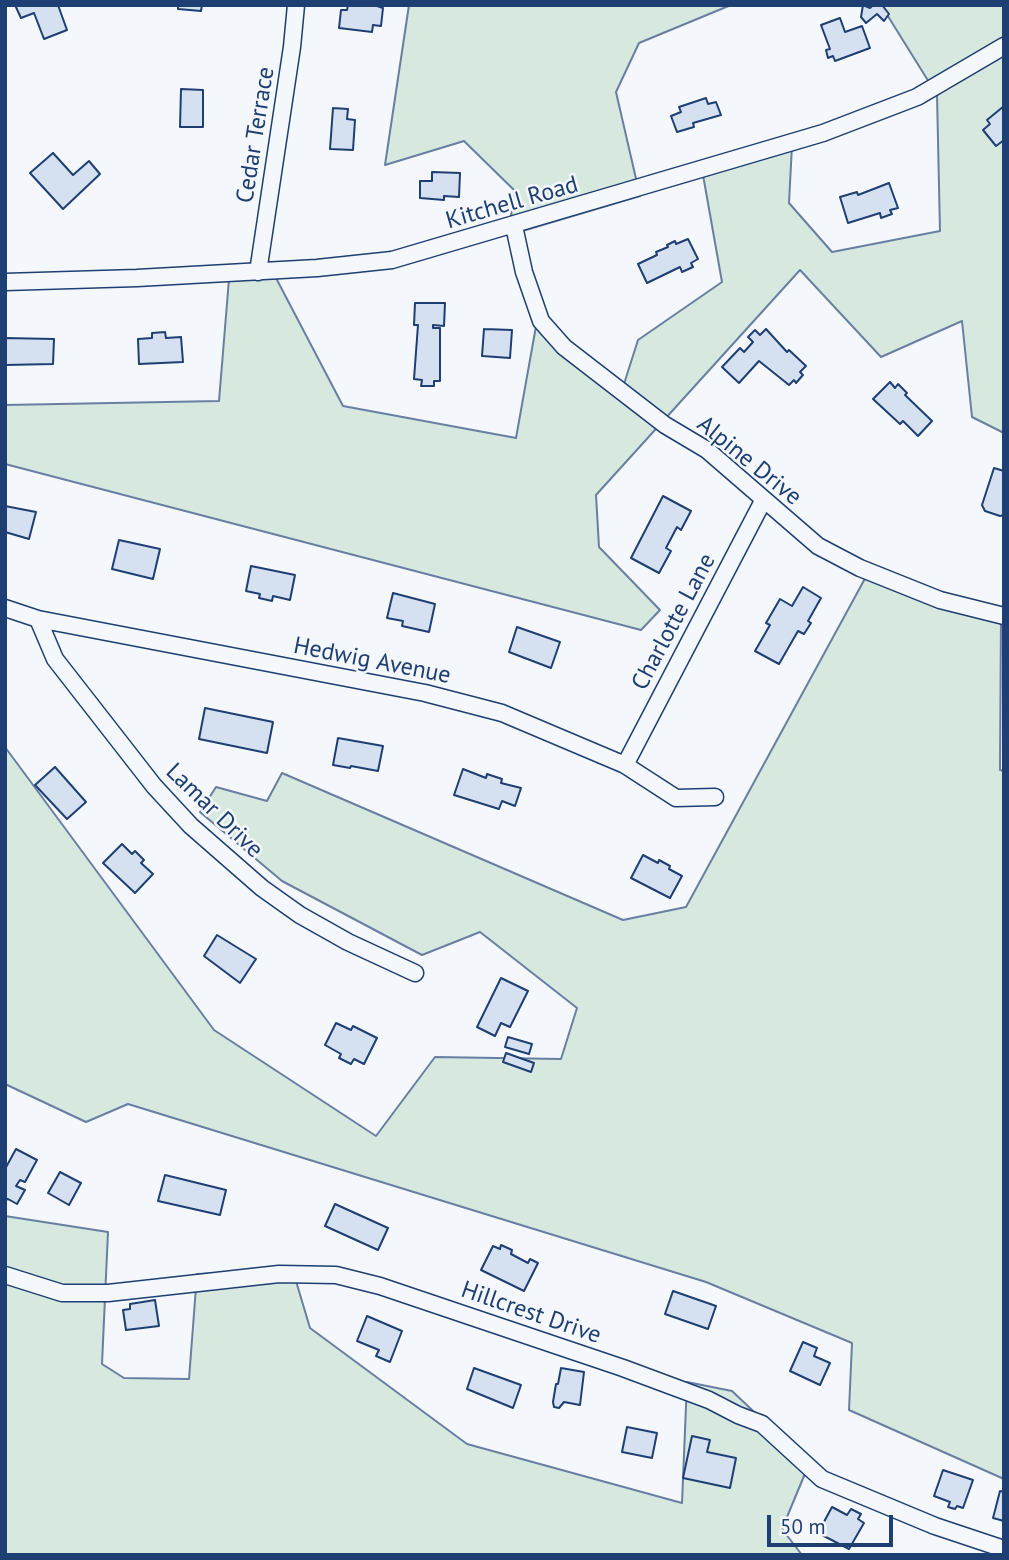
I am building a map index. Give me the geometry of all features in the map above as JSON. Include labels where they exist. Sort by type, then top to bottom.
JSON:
[{"type":"street","name":"Cedar Terrace","points":[[258,272],[296,5]]},
{"type":"street","name":"Kitchell Road","points":[[5,282],[258,272],[392,260],[692,174],[859,121],[917,97],[1004,46]]},
{"type":"street","name":"Alpine Drive","points":[[514,226],[524,272],[541,321],[564,347],[665,425],[707,450],[818,546],[860,568],[940,600],[1004,615]]},
{"type":"street","name":"Charlotte Lane","points":[[625,765],[763,501]]},
{"type":"street","name":"Hedwig Avenue","points":[[5,608],[38,619],[438,696],[502,713],[625,765],[676,797],[715,797]]},
{"type":"street","name":"Lamar Drive","points":[[38,619],[55,659],[154,786],[191,826],[262,888],[300,915],[348,942],[415,973]]},
{"type":"street","name":"Hillcrest Drive","points":[[5,1275],[62,1293],[107,1293],[279,1274],[336,1275],[380,1286],[709,1400],[737,1415],[762,1424],[822,1479],[935,1526],[1004,1549]]},
{"type":"shaded area","points":[[409,5],[731,5],[639,43],[616,92],[640,196],[509,235],[514,190],[464,141],[385,165]]},
{"type":"shaded area","points":[[881,5],[1004,5],[1004,430],[1002,432],[972,417],[962,321],[881,357],[800,270],[596,495],[599,547],[660,610],[641,630],[5,464],[5,405],[219,401],[229,279],[276,278],[343,406],[516,438],[538,315],[623,387],[638,340],[722,282],[703,175],[792,145],[789,203],[832,252],[940,231],[937,95]]},
{"type":"shaded area","points":[[868,573],[1001,616],[1000,770],[1004,771],[1004,1479],[849,1410],[852,1343],[706,1282],[128,1104],[86,1122],[5,1084],[5,747],[214,1030],[376,1136],[435,1057],[561,1059],[577,1008],[480,932],[422,955],[282,881],[200,812],[216,787],[267,801],[282,773],[623,920],[686,907]]},
{"type":"shaded area","points":[[5,1216],[108,1232],[102,1364],[124,1378],[189,1379],[197,1274],[293,1271],[310,1328],[467,1444],[682,1503],[687,1382],[732,1391],[809,1464],[782,1529],[802,1555],[5,1555]]},
{"type":"building","points":[[15,5],[58,5],[67,30],[44,39],[34,13],[21,18]]},
{"type":"building","points":[[178,5],[202,5],[201,11],[178,9]]},
{"type":"building","points":[[348,5],[374,5],[383,8],[381,26],[373,25],[372,32],[339,28],[341,10],[347,10]]},
{"type":"building","points":[[863,5],[870,8],[873,5],[882,5],[889,14],[884,21],[877,14],[866,23],[861,17]]},
{"type":"building","points":[[840,18],[845,32],[862,26],[870,48],[835,61],[833,56],[828,58],[826,50],[830,49],[821,25]]},
{"type":"building","points":[[181,89],[203,90],[203,127],[180,127]]},
{"type":"building","points":[[706,98],[708,104],[716,102],[721,115],[693,123],[694,127],[677,132],[671,116],[681,112],[679,107]]},
{"type":"building","points":[[1004,106],[1004,140],[996,146],[983,130],[990,124],[987,120]]},
{"type":"building","points":[[333,108],[348,109],[347,119],[355,120],[353,150],[330,149]]},
{"type":"building","points":[[53,153],[73,175],[89,161],[100,174],[63,209],[30,173]]},
{"type":"building","points":[[432,172],[460,173],[459,197],[444,196],[444,200],[420,198],[420,181],[432,181]]},
{"type":"building","points":[[889,183],[898,208],[890,210],[892,214],[881,218],[880,213],[848,223],[840,197],[857,192],[858,195]]},
{"type":"building","points":[[688,239],[698,259],[691,263],[693,267],[682,272],[680,267],[647,283],[638,264],[657,255],[656,252],[675,241],[676,244]]},
{"type":"building","points":[[415,303],[445,303],[444,326],[433,325],[433,328],[440,328],[440,381],[434,381],[434,386],[421,386],[422,380],[414,379],[418,325],[414,325]]},
{"type":"building","points":[[484,329],[512,330],[510,358],[482,356]]},
{"type":"building","points":[[766,329],[787,352],[789,350],[806,366],[800,372],[803,375],[796,383],[794,380],[789,385],[759,361],[739,383],[722,367],[740,348],[744,352],[753,342],[748,337],[755,330],[760,335]]},
{"type":"building","points":[[165,332],[166,338],[181,337],[183,362],[139,364],[138,339],[152,338],[152,333]]},
{"type":"building","points":[[5,338],[54,339],[53,364],[5,365]]},
{"type":"building","points":[[890,382],[895,388],[898,384],[907,393],[905,395],[932,421],[918,436],[903,421],[900,424],[873,399]]},
{"type":"building","points":[[994,468],[1004,471],[1004,515],[1000,516],[985,511],[982,505]]},
{"type":"building","points":[[663,496],[691,511],[681,530],[677,527],[666,548],[671,551],[659,573],[631,558]]},
{"type":"building","points":[[5,506],[36,512],[29,539],[5,532]]},
{"type":"building","points":[[119,540],[160,549],[153,579],[112,569]]},
{"type":"building","points":[[251,566],[295,575],[290,600],[273,596],[272,601],[259,598],[260,594],[246,591]]},
{"type":"building","points":[[803,587],[821,598],[804,634],[798,631],[779,664],[755,651],[770,625],[766,623],[780,599],[792,606]]},
{"type":"building","points":[[393,593],[435,604],[429,632],[402,626],[403,621],[387,618]]},
{"type":"building","points":[[517,627],[560,642],[551,668],[509,652]]},
{"type":"building","points":[[205,708],[273,722],[267,753],[199,739]]},
{"type":"building","points":[[338,738],[383,746],[378,771],[333,765]]},
{"type":"building","points":[[55,767],[86,802],[67,819],[35,785]]},
{"type":"building","points":[[463,769],[486,778],[487,774],[502,779],[501,783],[521,788],[515,806],[502,801],[499,809],[454,795]]},
{"type":"building","points":[[122,844],[132,854],[135,851],[144,860],[141,863],[153,874],[135,893],[103,863]]},
{"type":"building","points":[[643,855],[658,863],[659,860],[682,876],[670,898],[631,878]]},
{"type":"building","points":[[217,935],[256,959],[240,983],[204,956]]},
{"type":"building","points":[[501,978],[528,991],[510,1027],[501,1023],[495,1036],[477,1027]]},
{"type":"building","points":[[336,1023],[351,1030],[353,1026],[377,1038],[364,1064],[354,1059],[351,1064],[339,1058],[341,1054],[325,1045]]},
{"type":"building","points":[[508,1037],[532,1044],[529,1054],[505,1047]]},
{"type":"building","points":[[506,1053],[534,1063],[531,1072],[503,1062]]},
{"type":"building","points":[[16,1149],[37,1160],[25,1182],[20,1180],[16,1186],[25,1190],[17,1204],[5,1200],[5,1169]]},
{"type":"building","points":[[60,1172],[81,1183],[69,1205],[48,1193]]},
{"type":"building","points":[[165,1175],[226,1190],[220,1215],[158,1201]]},
{"type":"building","points":[[335,1204],[388,1228],[378,1250],[325,1226]]},
{"type":"building","points":[[501,1245],[528,1263],[530,1259],[538,1263],[524,1291],[481,1270],[493,1246],[500,1249]]},
{"type":"building","points":[[673,1291],[716,1306],[708,1329],[665,1314]]},
{"type":"building","points":[[155,1300],[159,1326],[126,1330],[123,1310],[130,1309],[130,1304]]},
{"type":"building","points":[[367,1316],[402,1331],[390,1362],[376,1356],[379,1350],[357,1341]]},
{"type":"building","points":[[803,1342],[817,1348],[814,1356],[830,1363],[820,1385],[790,1371]]},
{"type":"building","points":[[474,1368],[521,1385],[513,1408],[467,1389]]},
{"type":"building","points":[[561,1368],[584,1372],[580,1405],[564,1402],[559,1408],[554,1407]]},
{"type":"building","points":[[627,1427],[657,1433],[652,1458],[622,1452]]},
{"type":"building","points":[[692,1436],[710,1440],[707,1452],[736,1458],[730,1488],[683,1478]]},
{"type":"building","points":[[943,1470],[973,1480],[963,1508],[948,1507],[950,1502],[934,1496]]},
{"type":"building","points":[[1000,1491],[1004,1492],[1004,1521],[993,1518]]},
{"type":"building","points":[[832,1507],[847,1515],[851,1509],[861,1514],[858,1519],[864,1523],[849,1549],[818,1533]]}]
